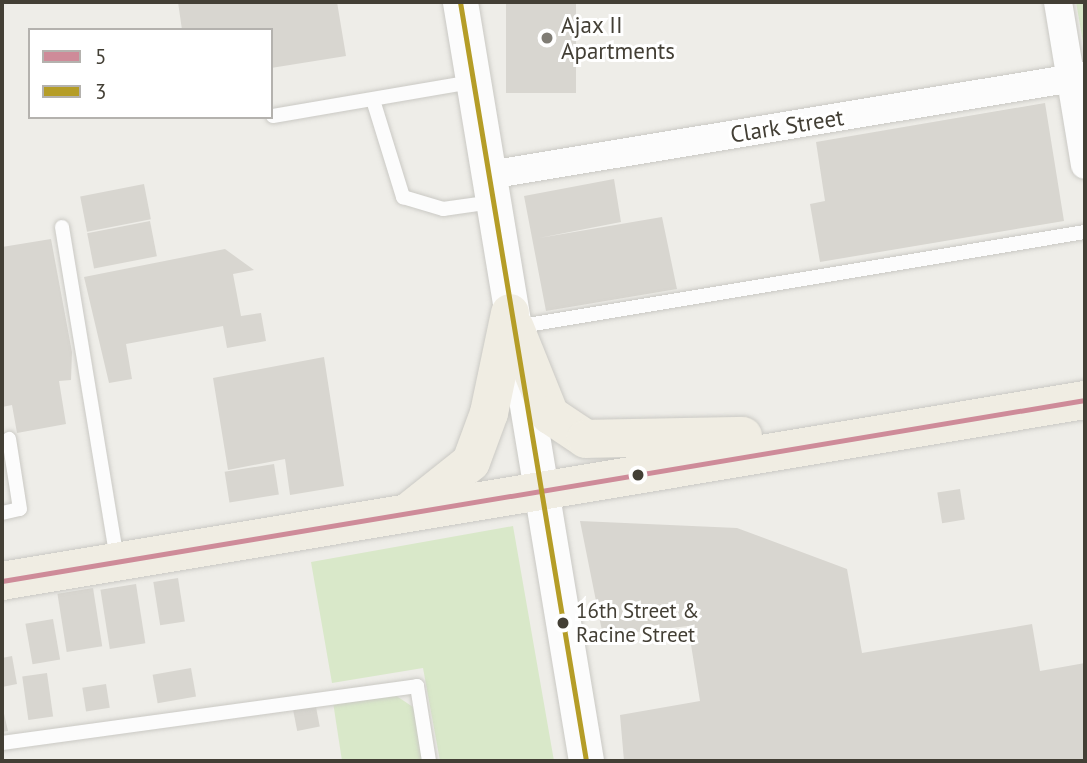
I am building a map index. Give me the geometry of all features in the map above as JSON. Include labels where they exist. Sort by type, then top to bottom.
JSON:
[{"type":"main road","points":[[513,318],[550,415],[586,439],[623,443],[769,435],[807,446]]},
{"type":"main road","points":[[405,513],[471,462],[489,413],[513,318]]},
{"type":"main road","points":[[2,581],[1085,400]]},
{"type":"street","points":[[460,2],[586,761]]},
{"type":"street","points":[[1058,2],[1078,77],[1085,165]]},
{"type":"street","name":"Clark Street","points":[[491,188],[1078,77]]},
{"type":"lane","points":[[273,116],[474,81]]},
{"type":"lane","points":[[373,100],[403,197],[443,209],[491,188]]},
{"type":"lane","points":[[62,227],[117,561]]},
{"type":"lane","points":[[513,318],[1085,232]]},
{"type":"lane","points":[[2,513],[20,509],[9,439]]},
{"type":"lane","points":[[2,743],[417,686],[429,761]]},
{"type":"green space","points":[[1076,2],[1085,2],[1085,51],[1084,48]]},
{"type":"green space","points":[[513,526],[554,761],[440,761],[423,668],[332,683],[311,562]]},
{"type":"green space","points":[[395,695],[416,709],[424,761],[342,761],[333,702]]},
{"type":"building","points":[[178,2],[337,2],[346,56],[273,68],[273,28],[182,28]]},
{"type":"building","name":"Ajax II Apartments","points":[[506,2],[576,2],[576,93],[506,93]]},
{"type":"building","points":[[1045,103],[1064,221],[820,262],[810,204],[825,201],[816,142]]},
{"type":"building","points":[[614,179],[621,222],[539,238],[662,217],[677,289],[546,311],[524,196]]},
{"type":"building","points":[[144,184],[151,219],[87,232],[80,196]]},
{"type":"building","points":[[150,221],[157,256],[94,269],[87,233]]},
{"type":"building","points":[[51,239],[72,352],[71,380],[59,381],[66,424],[17,433],[12,405],[2,407],[2,247]]},
{"type":"building","points":[[225,249],[254,270],[233,274],[241,316],[261,313],[266,341],[227,348],[223,326],[126,344],[132,379],[109,383],[84,277]]},
{"type":"building","points":[[324,357],[344,486],[290,495],[285,459],[228,470],[213,378]]},
{"type":"building","points":[[274,464],[279,495],[229,502],[225,472]]},
{"type":"building","points":[[960,489],[965,520],[942,523],[937,493]]},
{"type":"building","points":[[580,521],[737,528],[847,569],[862,653],[1032,624],[1040,671],[1085,663],[1085,761],[624,761],[620,715],[700,701],[688,626],[603,636]]},
{"type":"building","points":[[178,578],[185,621],[160,625],[153,582]]},
{"type":"building","points":[[136,584],[145,643],[110,649],[100,590]]},
{"type":"building","points":[[93,588],[102,646],[67,652],[57,594]]},
{"type":"building","points":[[53,619],[60,659],[33,664],[25,624]]},
{"type":"building","points":[[12,656],[17,684],[2,687],[2,658]]},
{"type":"building","points":[[191,668],[196,697],[158,703],[153,675]]},
{"type":"building","points":[[47,673],[53,717],[28,720],[22,676]]},
{"type":"building","points":[[106,684],[110,708],[86,711],[82,688]]},
{"type":"building","points":[[315,702],[320,727],[297,731],[292,706]]},
{"type":"building","points":[[2,705],[8,731],[2,732]]},
{"type":"transit line","name":"3","points":[[460,2],[586,761]]},
{"type":"transit line","name":"5","points":[[2,581],[1085,400]]},
{"type":"place","name":"Ajax II Apartments","points":[[547,38]]},
{"type":"place","name":"16th Street & Racine Street","points":[[563,623]]}]
